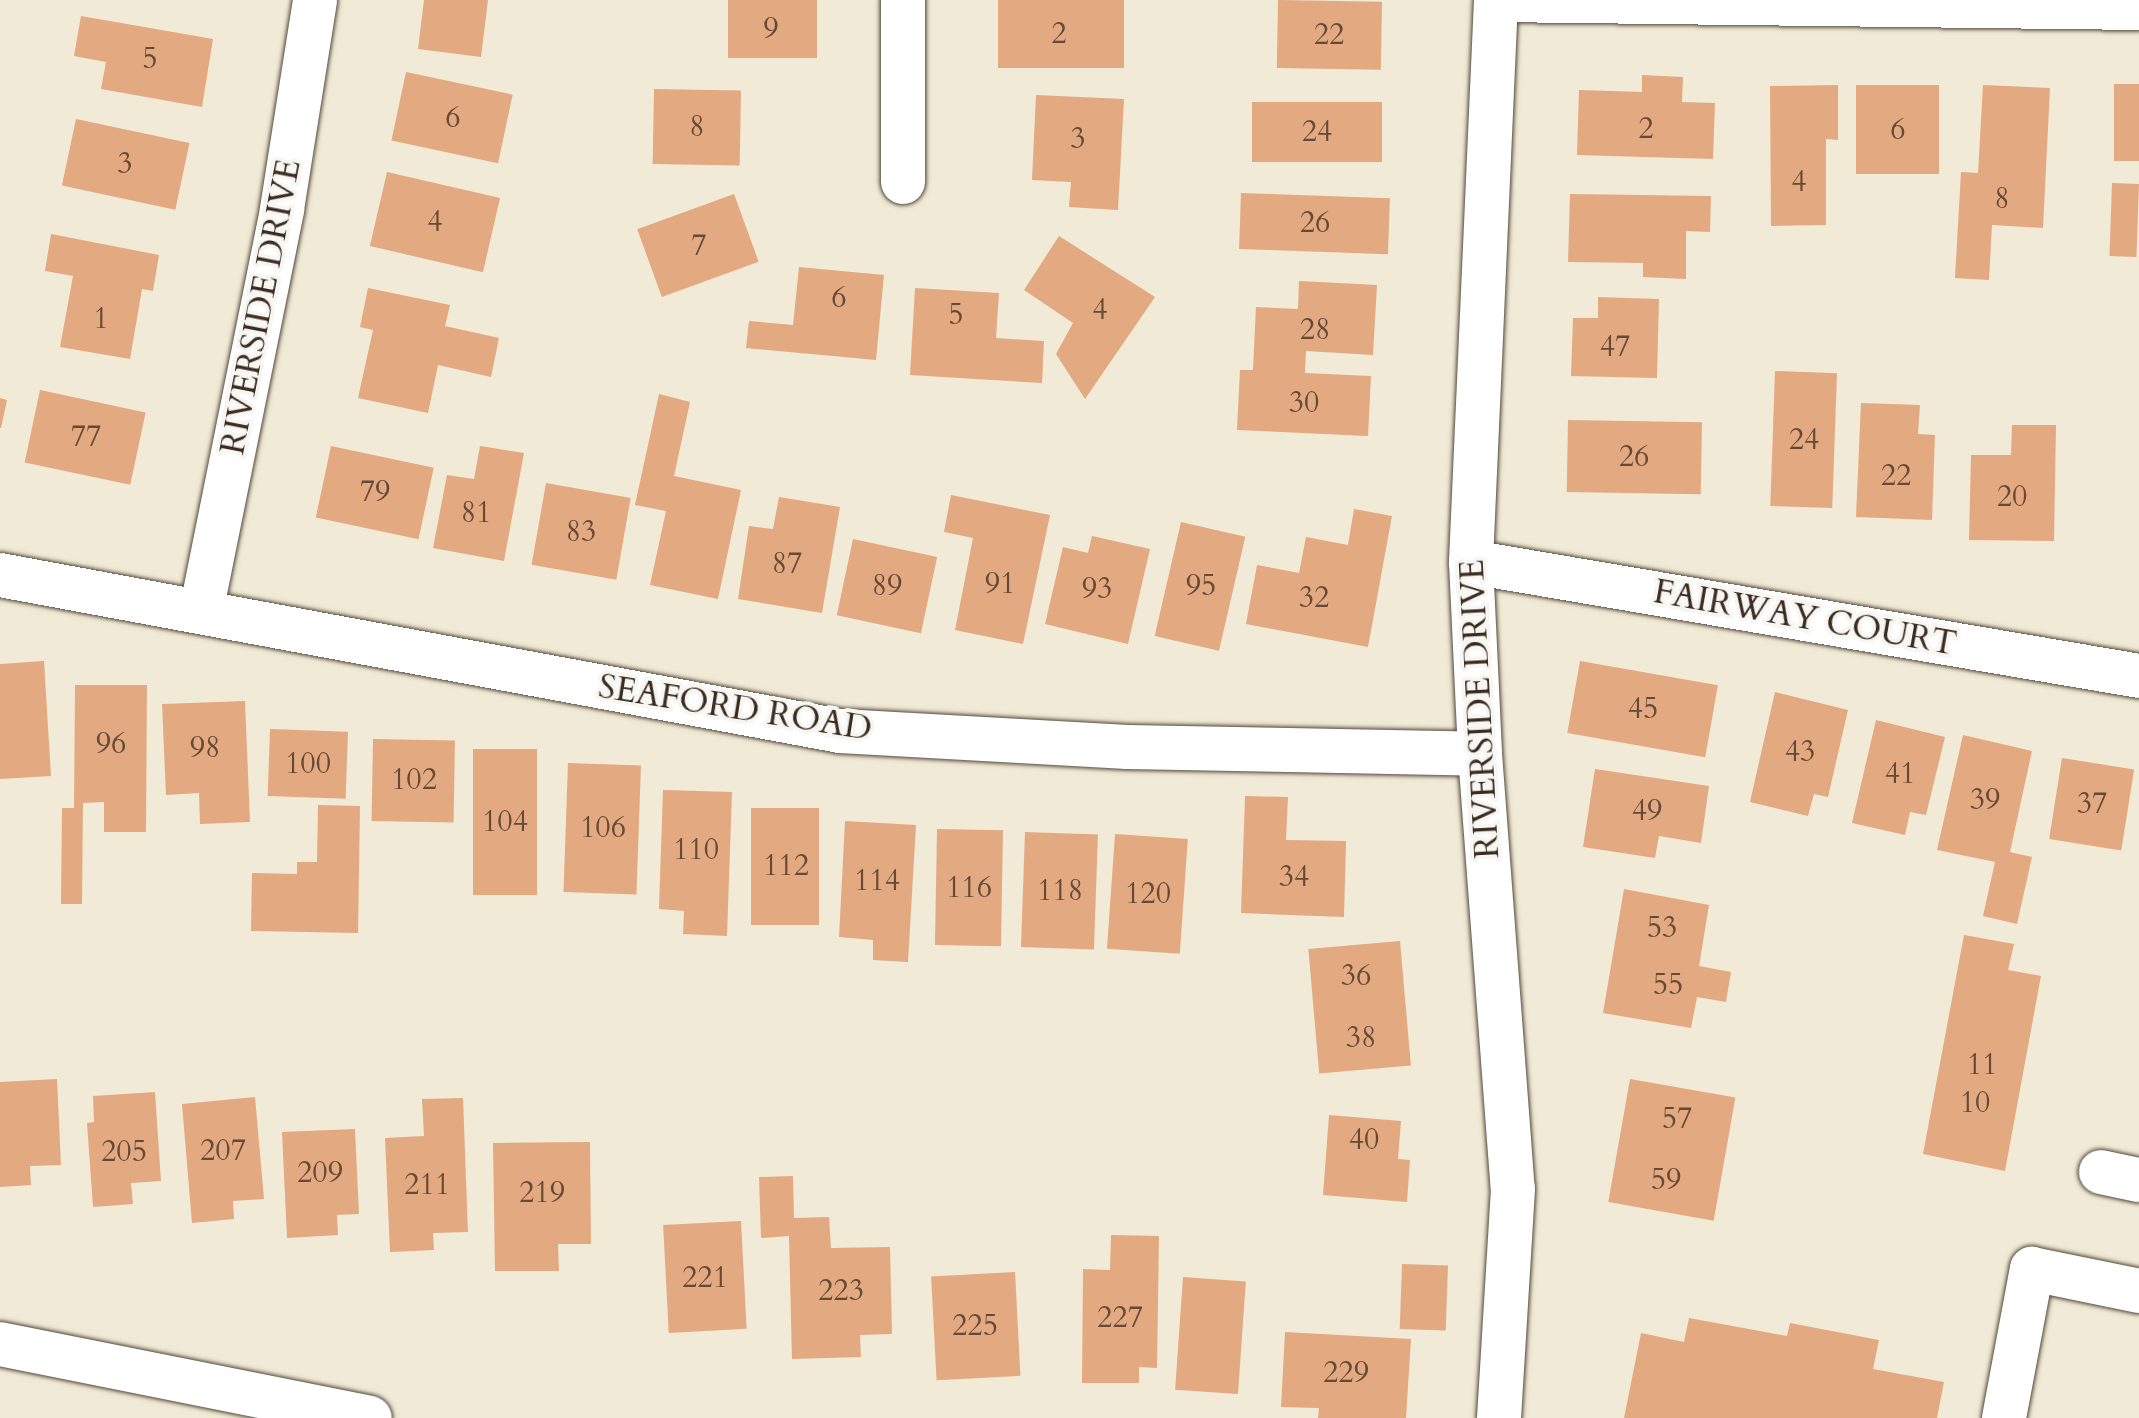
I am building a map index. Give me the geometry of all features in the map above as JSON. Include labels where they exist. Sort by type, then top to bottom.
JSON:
[{"type":"street","name":"RIVERSIDE DRIVE","points":[[201,612],[282,209],[315,0]]},
{"type":"street","points":[[903,0],[903,182]]},
{"type":"street","name":"RIVERSIDE DRIVE","points":[[1496,0],[1471,562],[1480,754],[1513,1189],[1499,1418]]},
{"type":"street","points":[[1496,0],[2139,8]]},
{"type":"street","name":"FAIRWAY COURT","points":[[1471,562],[2139,676]]},
{"type":"street","name":"SEAFORD ROAD","points":[[0,575],[840,731],[1128,747],[1480,754]]},
{"type":"street","points":[[2004,1418],[2032,1269],[2139,1291]]},
{"type":"street","points":[[0,1344],[370,1418]]},
{"type":"building","points":[[424,0],[488,0],[481,57],[418,49]]},
{"type":"building","points":[[728,0],[817,0],[817,58],[728,58]]},
{"type":"building","points":[[998,0],[1124,0],[1124,68],[998,68]]},
{"type":"building","points":[[1278,0],[1382,2],[1381,70],[1277,68]]},
{"type":"building","points":[[81,16],[213,39],[202,107],[101,89],[106,62],[74,56]]},
{"type":"building","points":[[406,72],[513,95],[498,163],[391,140]]},
{"type":"building","points":[[1642,75],[1683,77],[1682,102],[1715,103],[1713,159],[1577,155],[1579,90],[1642,92]]},
{"type":"building","points":[[2114,84],[2139,84],[2139,161],[2114,161]]},
{"type":"building","points":[[1838,85],[1838,140],[1826,139],[1826,225],[1771,226],[1770,86]]},
{"type":"building","points":[[1856,85],[1939,85],[1939,174],[1856,174]]},
{"type":"building","points":[[1983,85],[2050,88],[2043,228],[1992,225],[1989,280],[1955,278],[1961,172],[1978,173]]},
{"type":"building","points":[[654,89],[741,91],[740,166],[653,164]]},
{"type":"building","points":[[1036,95],[1124,99],[1118,210],[1069,207],[1071,182],[1032,180]]},
{"type":"building","points":[[1252,102],[1382,102],[1382,162],[1252,162]]},
{"type":"building","points":[[76,119],[189,143],[175,210],[62,186]]},
{"type":"building","points":[[387,172],[500,198],[483,272],[370,246]]},
{"type":"building","points":[[2112,183],[2139,184],[2136,257],[2109,256]]},
{"type":"building","points":[[1241,193],[1390,198],[1388,254],[1239,249]]},
{"type":"building","points":[[734,194],[759,262],[662,297],[637,229]]},
{"type":"building","points":[[1570,194],[1711,196],[1710,232],[1686,231],[1686,279],[1643,277],[1643,263],[1568,262]]},
{"type":"building","points":[[51,234],[159,255],[153,291],[142,289],[130,359],[60,347],[73,276],[45,271]]},
{"type":"building","points":[[1059,236],[1155,297],[1085,399],[1056,354],[1073,323],[1024,290]]},
{"type":"building","points":[[799,267],[884,275],[876,360],[746,348],[749,321],[793,325]]},
{"type":"building","points":[[1299,281],[1377,285],[1373,355],[1306,351],[1305,373],[1371,376],[1368,436],[1237,430],[1240,370],[1253,370],[1256,307],[1298,309]]},
{"type":"building","points":[[368,288],[450,305],[445,326],[499,338],[491,377],[438,365],[428,413],[358,398],[373,330],[360,327]]},
{"type":"building","points":[[915,288],[999,293],[996,338],[1044,341],[1042,383],[910,375]]},
{"type":"building","points":[[1598,297],[1659,299],[1657,378],[1571,376],[1573,318],[1598,318]]},
{"type":"building","points":[[1775,371],[1837,373],[1832,508],[1770,506]]},
{"type":"building","points":[[40,390],[146,412],[130,485],[25,462]]},
{"type":"building","points":[[659,394],[690,402],[674,476],[741,490],[718,599],[650,585],[666,511],[635,505]]},
{"type":"building","points":[[0,398],[7,400],[1,428],[0,428]]},
{"type":"building","points":[[1861,403],[1920,405],[1918,434],[1935,435],[1932,520],[1856,517]]},
{"type":"building","points":[[1568,420],[1702,422],[1701,494],[1567,492]]},
{"type":"building","points":[[2012,425],[2056,425],[2054,541],[1969,540],[1971,455],[2011,455]]},
{"type":"building","points":[[331,446],[434,468],[419,539],[316,517]]},
{"type":"building","points":[[480,446],[524,453],[504,561],[433,548],[447,475],[474,479]]},
{"type":"building","points":[[546,483],[631,498],[616,580],[532,565]]},
{"type":"building","points":[[951,495],[1050,515],[1023,644],[955,630],[973,538],[944,532]]},
{"type":"building","points":[[779,497],[840,507],[822,613],[738,599],[749,526],[773,529]]},
{"type":"building","points":[[1354,509],[1392,516],[1368,647],[1246,624],[1257,565],[1299,573],[1306,537],[1348,545]]},
{"type":"building","points":[[1181,522],[1245,537],[1219,651],[1155,636]]},
{"type":"building","points":[[1092,536],[1150,549],[1128,644],[1045,624],[1063,547],[1088,553]]},
{"type":"building","points":[[853,539],[937,557],[921,633],[837,615]]},
{"type":"building","points":[[44,661],[51,776],[0,779],[0,664]]},
{"type":"building","points":[[1580,661],[1718,685],[1705,757],[1567,733]]},
{"type":"building","points":[[75,685],[147,685],[146,832],[104,832],[104,802],[83,803],[82,904],[61,904],[62,808],[74,808]]},
{"type":"building","points":[[1775,692],[1848,710],[1828,797],[1814,794],[1808,816],[1750,802]]},
{"type":"building","points":[[245,701],[250,822],[200,824],[199,793],[166,795],[162,704]]},
{"type":"building","points":[[1876,720],[1945,737],[1926,815],[1910,812],[1905,835],[1852,823]]},
{"type":"building","points":[[270,729],[348,732],[346,799],[268,796]]},
{"type":"building","points":[[1963,735],[2032,751],[2010,852],[2032,857],[2017,924],[1983,916],[1995,862],[1937,850]]},
{"type":"building","points":[[373,739],[455,740],[454,822],[372,821]]},
{"type":"building","points":[[473,749],[537,749],[537,895],[473,895]]},
{"type":"building","points":[[2062,758],[2134,769],[2121,850],[2049,839]]},
{"type":"building","points":[[568,763],[641,766],[636,894],[563,892]]},
{"type":"building","points":[[1595,769],[1709,786],[1701,843],[1659,836],[1655,858],[1583,847]]},
{"type":"building","points":[[663,790],[732,792],[727,936],[683,934],[684,911],[659,909]]},
{"type":"building","points":[[1245,796],[1288,797],[1286,840],[1346,841],[1344,917],[1241,913]]},
{"type":"building","points":[[318,805],[360,806],[358,933],[251,931],[252,873],[297,874],[297,862],[317,862]]},
{"type":"building","points":[[751,808],[819,808],[819,925],[751,925]]},
{"type":"building","points":[[845,821],[916,825],[908,962],[873,960],[873,940],[839,937]]},
{"type":"building","points":[[937,829],[1003,830],[1001,946],[935,945]]},
{"type":"building","points":[[1025,832],[1098,835],[1094,949],[1021,947]]},
{"type":"building","points":[[1115,834],[1188,839],[1180,954],[1107,949]]},
{"type":"building","points":[[1624,889],[1709,905],[1699,966],[1731,972],[1726,1002],[1697,997],[1691,1028],[1603,1013]]},
{"type":"building","points":[[1964,935],[2014,944],[2008,970],[2041,976],[2005,1171],[1923,1154]]},
{"type":"building","points":[[1400,941],[1411,1066],[1319,1074],[1308,949]]},
{"type":"building","points":[[57,1079],[61,1165],[30,1166],[31,1185],[0,1187],[0,1082]]},
{"type":"building","points":[[1630,1079],[1735,1098],[1714,1221],[1608,1202]]},
{"type":"building","points":[[155,1092],[161,1181],[131,1183],[133,1204],[93,1207],[87,1123],[94,1122],[93,1096]]},
{"type":"building","points":[[255,1097],[264,1199],[233,1201],[234,1219],[192,1223],[182,1104]]},
{"type":"building","points":[[463,1098],[468,1232],[433,1233],[434,1250],[390,1252],[385,1138],[424,1136],[422,1099]]},
{"type":"building","points":[[1329,1115],[1401,1121],[1398,1159],[1410,1160],[1407,1202],[1323,1195]]},
{"type":"building","points":[[355,1129],[359,1214],[337,1215],[338,1235],[287,1238],[282,1132]]},
{"type":"building","points":[[590,1142],[591,1244],[558,1244],[559,1271],[495,1271],[493,1143]]},
{"type":"building","points":[[793,1176],[794,1218],[829,1217],[831,1248],[890,1247],[892,1334],[860,1335],[861,1357],[792,1359],[789,1236],[761,1238],[759,1177]]},
{"type":"building","points":[[741,1221],[747,1329],[669,1333],[663,1225]]},
{"type":"building","points":[[1111,1235],[1159,1236],[1157,1368],[1139,1367],[1139,1383],[1082,1383],[1083,1269],[1110,1270]]},
{"type":"building","points":[[1402,1264],[1448,1266],[1446,1331],[1400,1329]]},
{"type":"building","points":[[1015,1272],[1020,1376],[937,1380],[931,1276]]},
{"type":"building","points":[[1183,1277],[1246,1281],[1238,1394],[1175,1390]]},
{"type":"building","points":[[1689,1318],[1787,1336],[1790,1323],[1879,1340],[1873,1369],[1944,1382],[1937,1418],[1624,1418],[1641,1333],[1684,1342]]},
{"type":"building","points":[[1285,1332],[1411,1339],[1406,1418],[1318,1418],[1319,1408],[1281,1407]]}]
